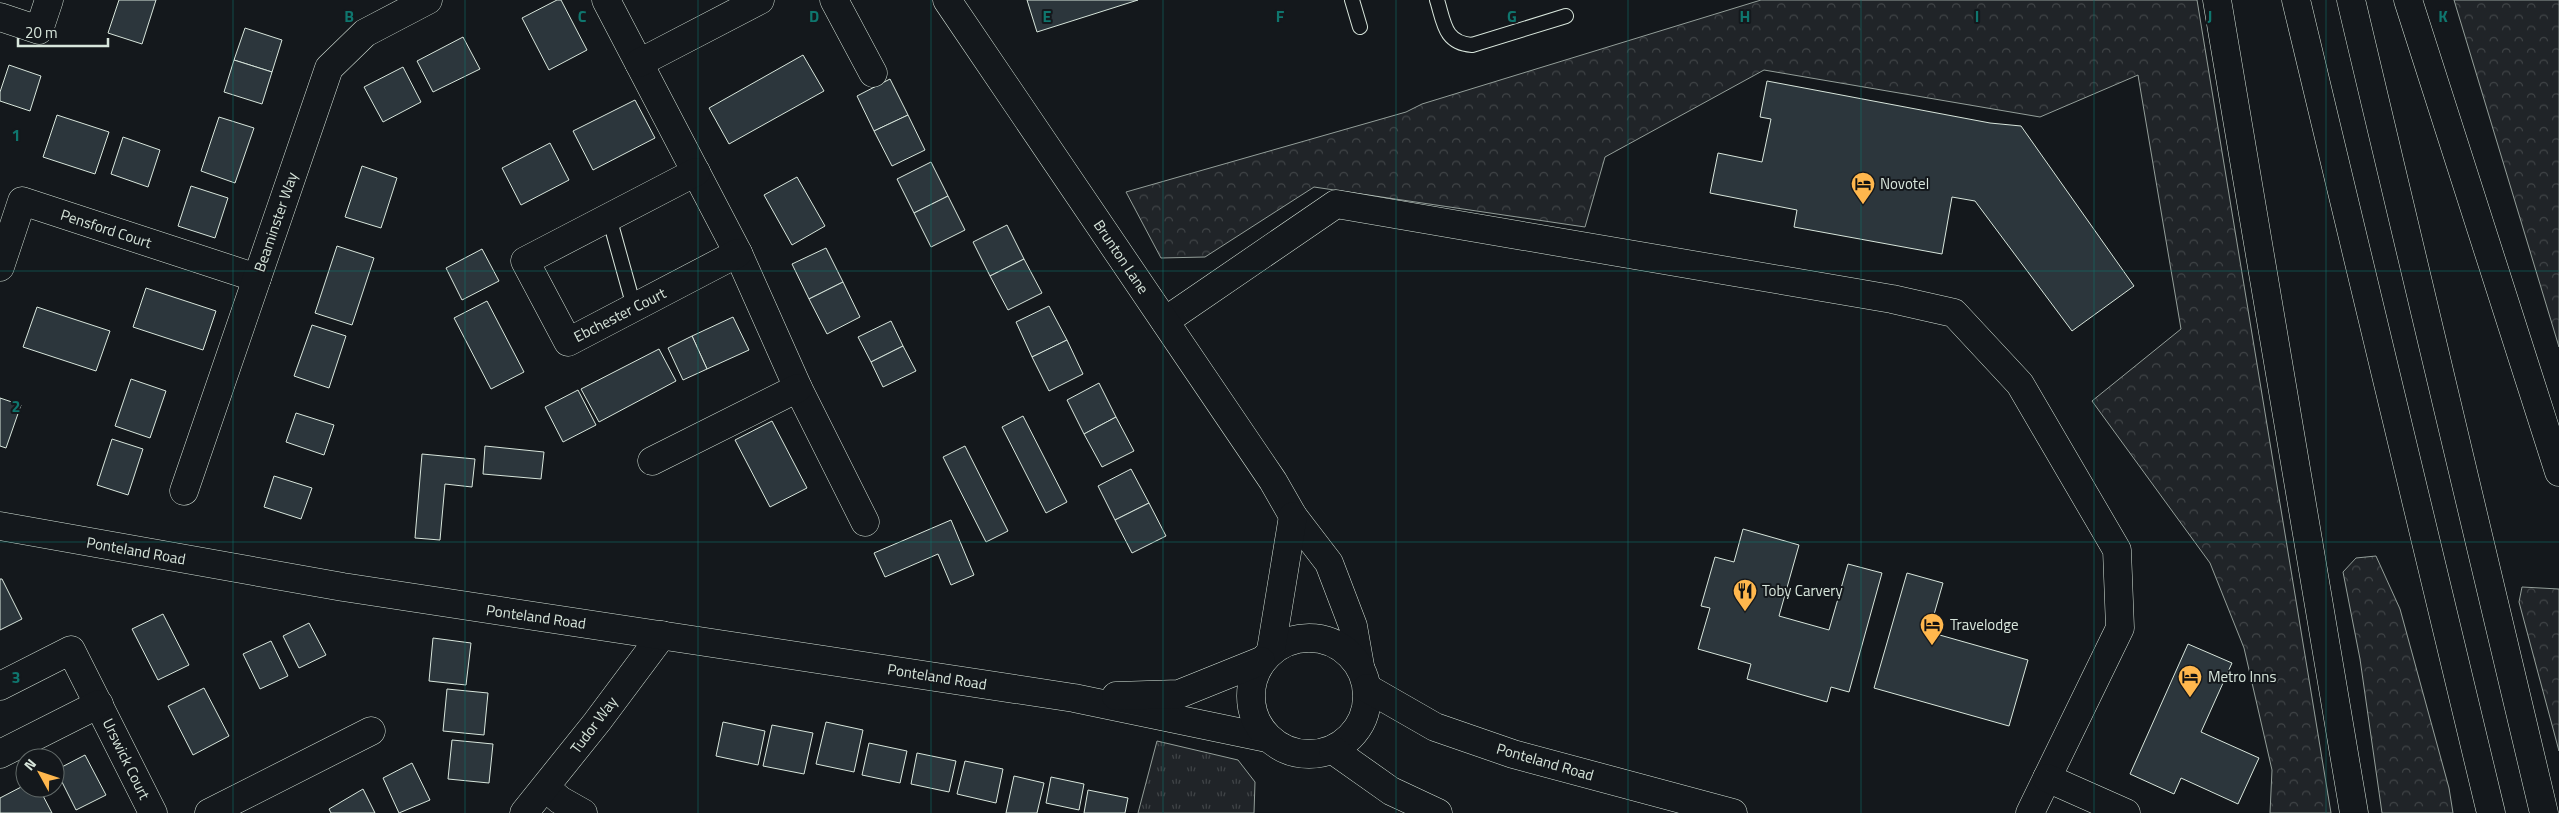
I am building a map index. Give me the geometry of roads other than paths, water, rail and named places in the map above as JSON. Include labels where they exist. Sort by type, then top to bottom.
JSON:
[{"type":"main road","points":[[0,17],[39,30],[49,0]]},
{"type":"main road","name":"Beaminster Way","points":[[184,492],[329,68],[365,33],[428,0]]},
{"type":"main road","points":[[606,0],[738,254],[798,388],[865,522]]},
{"type":"main road","points":[[639,63],[760,0]]},
{"type":"main road","points":[[834,0],[873,74]]},
{"type":"main road","name":"Brunton Lane","points":[[947,0],[1273,481],[1293,516],[1329,563],[1353,626],[1364,677]]},
{"type":"main road","points":[[2217,0],[2354,813]]},
{"type":"main road","points":[[2296,0],[2491,813]]},
{"type":"main road","points":[[2351,0],[2544,813]]},
{"type":"main road","points":[[2408,0],[2559,472]]},
{"type":"main road","name":"Ebchester Court","points":[[696,172],[525,261],[568,342],[738,254]]},
{"type":"main road","name":"Pensford Court","points":[[0,267],[22,202],[257,278]]},
{"type":"main road","points":[[1164,321],[1336,204],[1892,299],[1954,313],[2020,384],[2117,550],[2120,628],[2030,813]]},
{"type":"main road","points":[[652,461],[798,388]]},
{"type":"main road","points":[[1266,656],[1312,637],[1340,646],[1364,677],[1365,713],[1353,735],[1333,750],[1310,755],[1286,751],[1267,738],[1252,714],[1250,686],[1266,656],[1293,516]]},
{"type":"main road","name":"Ponteland Road","points":[[0,526],[343,587],[1074,698],[1267,738]]},
{"type":"main road","name":"Tudor Way","points":[[524,813],[546,788],[662,634]]},
{"type":"main road","name":"Urswick Court","points":[[0,686],[71,650],[152,813]]},
{"type":"main road","name":"Ponteland Road","points":[[1074,698],[1179,694],[1266,656]]},
{"type":"main road","name":"Ponteland Road","points":[[1364,677],[1435,727],[1513,754],[1733,813]]},
{"type":"main road","name":"Urswick Court","points":[[0,754],[99,704]]},
{"type":"main road","points":[[209,813],[371,731]]},
{"type":"main road","points":[[1333,750],[1391,791],[1438,813]]},
{"type":"main road","points":[[2047,778],[2126,813]]},
{"type":"main road","points":[[546,788],[560,800],[583,813]]},
{"type":"lane","points":[[1352,0],[1360,27]]},
{"type":"lane","points":[[1437,0],[1448,34],[1453,41],[1472,46],[1566,16]]},
{"type":"lane","points":[[608,217],[634,307]]},
{"type":"place","name":"Novotel","points":[[1863,205]]},
{"type":"place","name":"Toby Carvery","points":[[1745,612]]},
{"type":"place","name":"Travelodge","points":[[1932,646]]},
{"type":"place","name":"Metro Inns","points":[[2190,698]]}]
